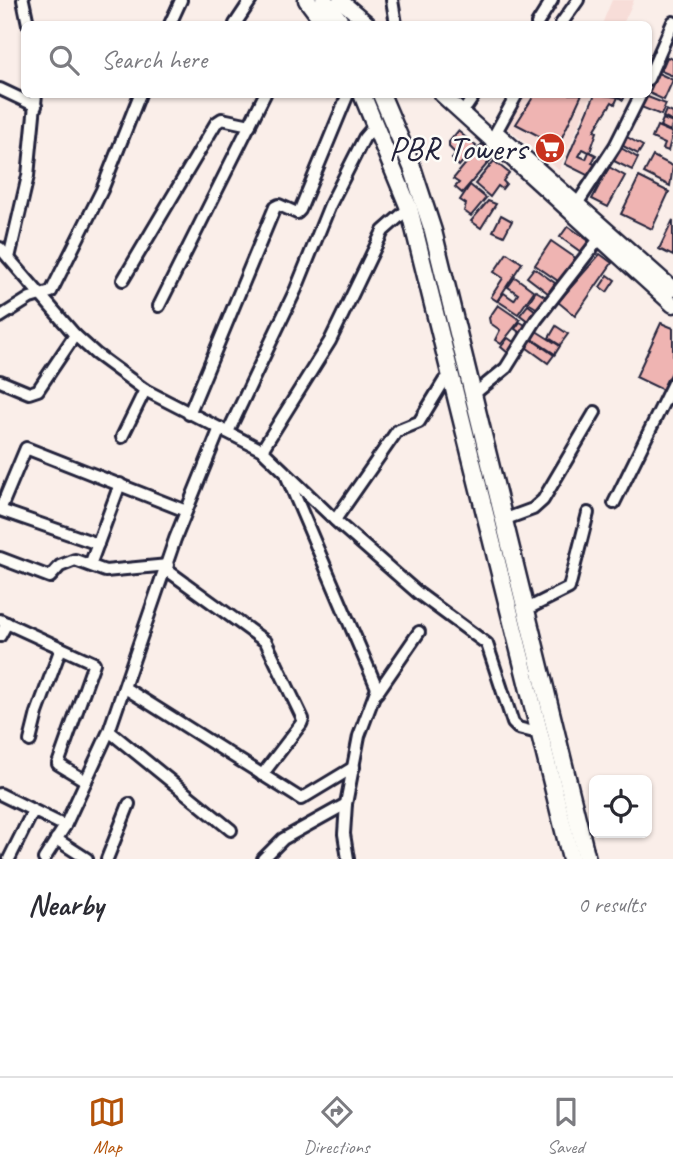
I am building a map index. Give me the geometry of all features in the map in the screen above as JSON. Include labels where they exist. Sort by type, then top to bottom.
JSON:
[{"type":"highway","points":[[307,0],[325,13]]},
{"type":"highway","points":[[364,98],[409,208],[571,859]]},
{"type":"highway","points":[[383,98],[423,198],[447,284],[587,859]]},
{"type":"main road","points":[[325,13],[356,21]]},
{"type":"main road","points":[[446,98],[574,209],[673,289]]},
{"type":"main road","points":[[471,100],[496,132],[574,209],[599,239],[673,305]]},
{"type":"street","points":[[23,0],[27,21]]},
{"type":"street","points":[[171,21],[181,0]]},
{"type":"street","points":[[238,21],[251,0]]},
{"type":"street","points":[[392,0],[396,21]]},
{"type":"street","points":[[539,21],[552,0]]},
{"type":"street","points":[[563,21],[578,0]]},
{"type":"street","points":[[652,72],[672,29]]},
{"type":"street","points":[[0,89],[21,95]]},
{"type":"street","points":[[0,317],[39,294],[51,292],[71,256],[138,98]]},
{"type":"street","points":[[159,306],[263,98]]},
{"type":"street","points":[[189,414],[275,207],[279,205],[296,213],[300,210],[346,98]]},
{"type":"street","points":[[496,132],[515,98]]},
{"type":"street","points":[[574,209],[615,146],[639,98]]},
{"type":"street","points":[[9,258],[28,176],[36,100]]},
{"type":"street","points":[[123,280],[216,123],[222,119],[250,125]]},
{"type":"street","points":[[44,859],[65,825],[109,731],[141,632],[186,511],[296,289],[330,205],[364,138],[375,125]]},
{"type":"street","points":[[262,450],[330,341],[383,231],[409,208]]},
{"type":"street","points":[[473,395],[506,368],[536,320],[599,239]]},
{"type":"street","points":[[0,248],[75,335],[145,390],[262,450],[335,520],[418,593],[487,644],[513,723],[518,728],[538,733]]},
{"type":"street","points":[[0,381],[29,393],[37,390],[75,335]]},
{"type":"street","points":[[335,520],[397,431],[419,422],[444,381],[452,377]]},
{"type":"street","points":[[614,503],[673,383]]},
{"type":"street","points":[[122,437],[145,390]]},
{"type":"street","points":[[503,520],[533,509],[543,500],[595,412]]},
{"type":"street","points":[[98,544],[0,510],[26,448],[186,511]]},
{"type":"street","points":[[284,471],[377,693]]},
{"type":"street","points":[[90,565],[120,484]]},
{"type":"street","points":[[525,610],[569,588],[588,513]]},
{"type":"street","points":[[0,558],[50,577],[61,566],[74,560],[106,571],[167,568],[266,642],[296,702],[302,722],[262,775]]},
{"type":"street","points":[[0,636],[3,622],[94,665],[58,764],[86,781]]},
{"type":"street","points":[[348,859],[344,834],[346,804],[359,736],[377,693],[419,632]]},
{"type":"street","points":[[30,741],[37,713],[61,648]]},
{"type":"street","points":[[125,688],[302,800],[354,767]]},
{"type":"street","points":[[109,731],[231,830]]},
{"type":"street","points":[[0,794],[65,825]]},
{"type":"street","points":[[107,859],[129,804]]},
{"type":"street","points":[[263,859],[283,839],[346,804]]},
{"type":"street","points":[[9,859],[33,811]]},
{"type":"street","points":[[56,839],[87,859]]},
{"type":"shaded area","points":[[612,0],[634,0],[624,21],[603,21]]},
{"type":"shaded area","name":"PBR Towers","points":[[522,98],[591,98],[559,170],[506,127]]},
{"type":"building","points":[[667,57],[673,59],[673,76],[661,71]]},
{"type":"building","points":[[658,73],[673,80],[664,100],[652,94],[652,86]]},
{"type":"building","points":[[532,98],[580,98],[558,146],[516,124]]},
{"type":"building","points":[[593,98],[618,98],[615,104],[612,102],[594,131],[597,132],[590,152],[596,155],[592,163],[595,164],[589,176],[565,164]],"holes":[[[583,149],[589,152],[586,159],[579,156]]]},
{"type":"building","points":[[644,98],[666,104],[661,115],[641,107]]},
{"type":"building","points":[[666,110],[673,113],[673,122],[663,117]]},
{"type":"building","points":[[663,119],[673,123],[670,131],[660,126]]},
{"type":"building","points":[[657,126],[673,133],[668,151],[663,149],[665,144],[652,138]]},
{"type":"building","points":[[458,131],[476,146],[459,166],[452,159],[456,154],[449,147],[449,142]]},
{"type":"building","points":[[627,137],[643,146],[638,154],[623,146]]},
{"type":"building","points":[[482,144],[495,155],[462,193],[455,187],[459,183],[453,179]]},
{"type":"building","points":[[621,148],[638,158],[632,170],[614,161]]},
{"type":"building","points":[[653,156],[673,166],[670,186],[644,173]]},
{"type":"building","points":[[494,161],[509,173],[503,181],[506,184],[502,189],[498,186],[490,197],[475,184]]},
{"type":"building","points":[[609,167],[625,176],[608,207],[592,199]]},
{"type":"building","points":[[639,177],[669,192],[652,229],[621,214]]},
{"type":"building","points":[[470,185],[486,198],[471,216],[464,211],[466,204],[460,200]]},
{"type":"building","points":[[488,201],[496,204],[481,228],[471,221]]},
{"type":"building","points":[[501,215],[512,221],[504,236],[493,231]]},
{"type":"building","points":[[673,220],[673,256],[659,249]]},
{"type":"building","points":[[568,226],[589,241],[581,252],[560,237]]},
{"type":"building","points":[[551,241],[577,259],[561,283],[535,265]]},
{"type":"building","points":[[507,253],[522,263],[497,301],[491,297],[503,278],[494,272]]},
{"type":"building","points":[[600,254],[612,263],[575,316],[558,302]]},
{"type":"building","points":[[534,268],[555,283],[548,293],[527,277]]},
{"type":"building","points":[[608,275],[615,280],[607,292],[600,287]]},
{"type":"building","points":[[515,277],[534,291],[518,314],[498,301],[504,293],[514,300],[518,294],[508,287]]},
{"type":"building","points":[[536,291],[546,297],[538,309],[528,303]]},
{"type":"building","points":[[498,305],[520,320],[501,344],[495,340],[500,330],[490,323],[489,318]]},
{"type":"building","points":[[528,305],[536,311],[528,321],[520,315]]},
{"type":"building","points":[[520,322],[527,326],[522,334],[515,329]]},
{"type":"building","points":[[661,323],[673,328],[673,370],[663,390],[636,377]]},
{"type":"building","points":[[556,326],[568,334],[560,345],[549,338]]},
{"type":"building","points":[[533,329],[560,346],[555,354],[529,337]]},
{"type":"building","points":[[528,337],[554,355],[548,363],[523,345]]},
{"type":"building","points":[[508,338],[515,343],[508,353],[501,347]]},
{"type":"place","name":"PBR Towers","points":[[550,148]]}]
